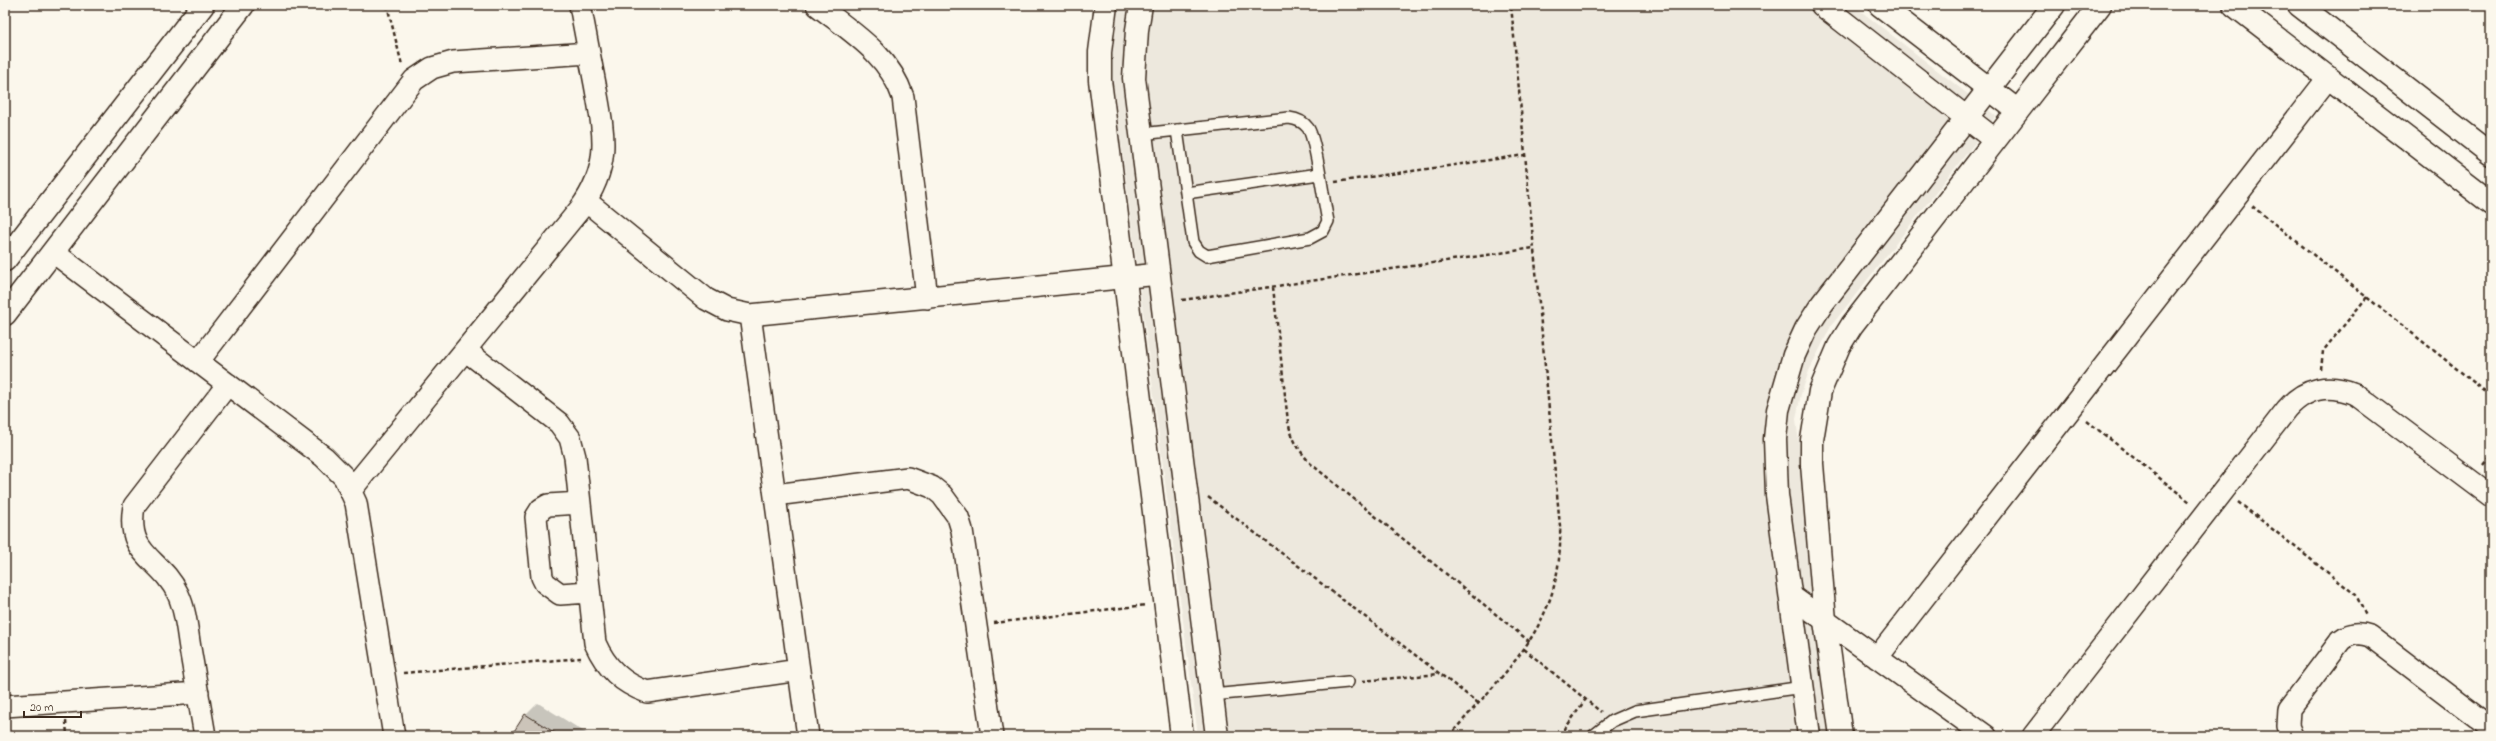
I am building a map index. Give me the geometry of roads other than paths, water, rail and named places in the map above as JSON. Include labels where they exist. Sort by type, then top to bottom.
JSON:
[{"type":"street","points":[[5,260],[203,5]]},
{"type":"street","points":[[5,314],[243,5]]},
{"type":"street","points":[[351,490],[586,201],[598,176],[604,141],[580,5]]},
{"type":"street","points":[[817,5],[881,57],[899,85],[903,97],[928,298]]},
{"type":"street","points":[[1106,5],[1100,52],[1100,80],[1182,736]]},
{"type":"street","points":[[1141,5],[1136,30],[1134,78],[1217,736]]},
{"type":"street","points":[[1822,5],[1995,140]]},
{"type":"street","points":[[1880,5],[2018,111]]},
{"type":"street","points":[[1809,736],[1774,468],[1778,410],[1794,355],[1806,329],[1822,304],[2054,5]]},
{"type":"street","points":[[1841,736],[1825,621],[1812,464],[1815,415],[1822,385],[1839,346],[1852,325],[2100,5]]},
{"type":"street","points":[[2234,5],[2491,203]]},
{"type":"street","points":[[2300,5],[2491,154]]},
{"type":"street","points":[[198,362],[407,87],[432,68],[453,62],[589,53]]},
{"type":"street","points":[[1877,658],[2328,78]]},
{"type":"street","points":[[586,201],[706,299],[727,310],[750,315],[1159,274]]},
{"type":"street","points":[[53,252],[324,457],[335,467],[351,490],[358,517],[394,736]]},
{"type":"street","points":[[750,315],[808,736]]},
{"type":"street","points":[[465,350],[559,423],[565,430],[573,448],[595,644],[600,656],[616,675],[636,688],[647,692],[799,670]]},
{"type":"street","points":[[204,736],[184,608],[170,580],[138,546],[134,536],[132,516],[134,506],[228,384]]},
{"type":"street","points":[[2033,736],[2294,401],[2313,390],[2324,388],[2345,390],[2355,394],[2491,496]]},
{"type":"street","points":[[775,495],[908,478],[932,487],[951,505],[962,530],[992,736]]},
{"type":"street","points":[[580,503],[548,505],[541,510],[535,522],[545,583],[560,594],[589,592]]},
{"type":"street","points":[[1791,596],[1986,736]]},
{"type":"street","points":[[2292,736],[2288,726],[2289,709],[2341,640],[2349,635],[2363,634],[2370,636],[2491,728]]},
{"type":"street","points":[[5,706],[198,693]]},
{"type":"lane","points":[[1141,134],[1177,130],[1289,118],[1297,119],[1309,129],[1328,221],[1323,231],[1318,236],[1207,256],[1199,251],[1193,242],[1177,130]]},
{"type":"lane","points":[[1186,193],[1320,179]]},
{"type":"lane","points":[[1212,695],[1348,682]]},
{"type":"lane","points":[[1593,736],[1612,721],[1635,711],[1803,687]]}]
